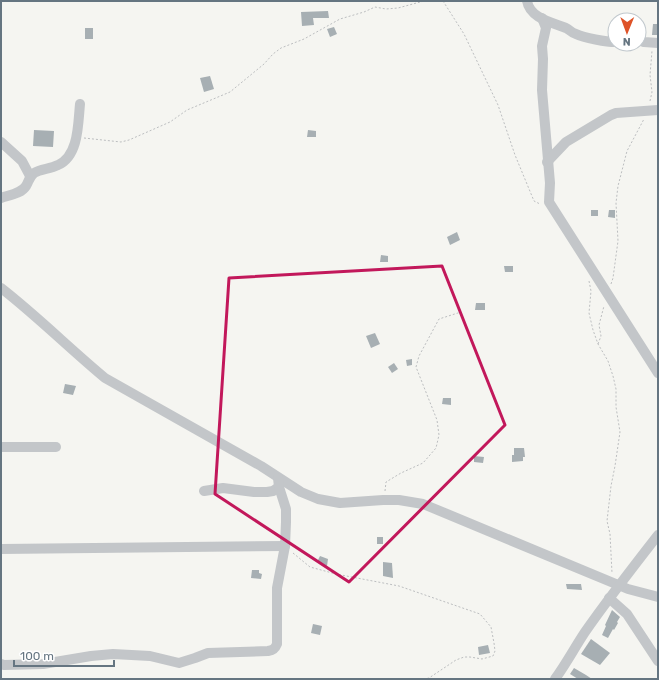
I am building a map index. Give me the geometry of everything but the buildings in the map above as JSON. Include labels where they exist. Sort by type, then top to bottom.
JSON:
[{"type":"street","points":[[526,1],[531,10],[542,18],[568,28],[576,35],[607,41]]},
{"type":"street","points":[[542,18],[546,28],[542,46],[542,90],[550,184],[549,202],[658,373]]},
{"type":"street","points":[[1,198],[18,192],[25,187],[30,176],[65,161],[75,144],[80,104]]},
{"type":"street","points":[[547,162],[566,142],[612,114],[653,110]]},
{"type":"street","points":[[1,142],[22,161],[30,176]]},
{"type":"street","points":[[1,288],[20,302],[105,378],[261,466],[279,483],[318,499],[340,503],[399,500],[423,504],[618,586],[658,597]]},
{"type":"street","points":[[1,447],[56,447]]},
{"type":"street","points":[[204,491],[223,488],[267,492],[273,491],[279,483]]},
{"type":"street","points":[[1,664],[43,664],[113,654],[150,656],[180,663],[208,653],[273,650],[276,648],[277,644],[276,588],[285,546],[286,522],[286,509],[279,483]]},
{"type":"street","points":[[555,679],[565,666],[584,633],[609,598],[658,536]]},
{"type":"street","points":[[1,549],[285,546]]},
{"type":"street","points":[[609,598],[627,614],[658,661]]},
{"type":"path","points":[[76,138],[121,142],[130,140],[170,122],[187,110],[230,92],[281,48],[304,39],[340,19],[375,7],[386,9],[398,8],[424,1]]},
{"type":"path","points":[[443,1],[464,34],[498,105],[515,155],[534,201],[540,204]]},
{"type":"path","points":[[608,294],[613,278],[618,241],[616,203],[618,186],[627,151],[653,110],[650,75],[655,43]]},
{"type":"path","points":[[588,277],[591,291],[590,313],[593,330],[598,344],[608,361],[616,389],[616,407],[620,432],[607,521],[610,534],[612,576],[618,586]]},
{"type":"path","points":[[598,344],[601,336],[599,325],[604,306]]},
{"type":"path","points":[[383,500],[386,482],[423,463],[436,448],[439,435],[437,420],[416,367],[419,356],[439,319],[460,312]]},
{"type":"path","points":[[285,546],[310,567],[336,574],[399,586],[480,614],[491,627],[495,651],[493,656],[482,659],[464,657],[456,660],[429,678],[425,679]]},
{"type":"highlighted area","points":[[442,266],[505,425],[349,582],[215,494],[229,278]]}]
